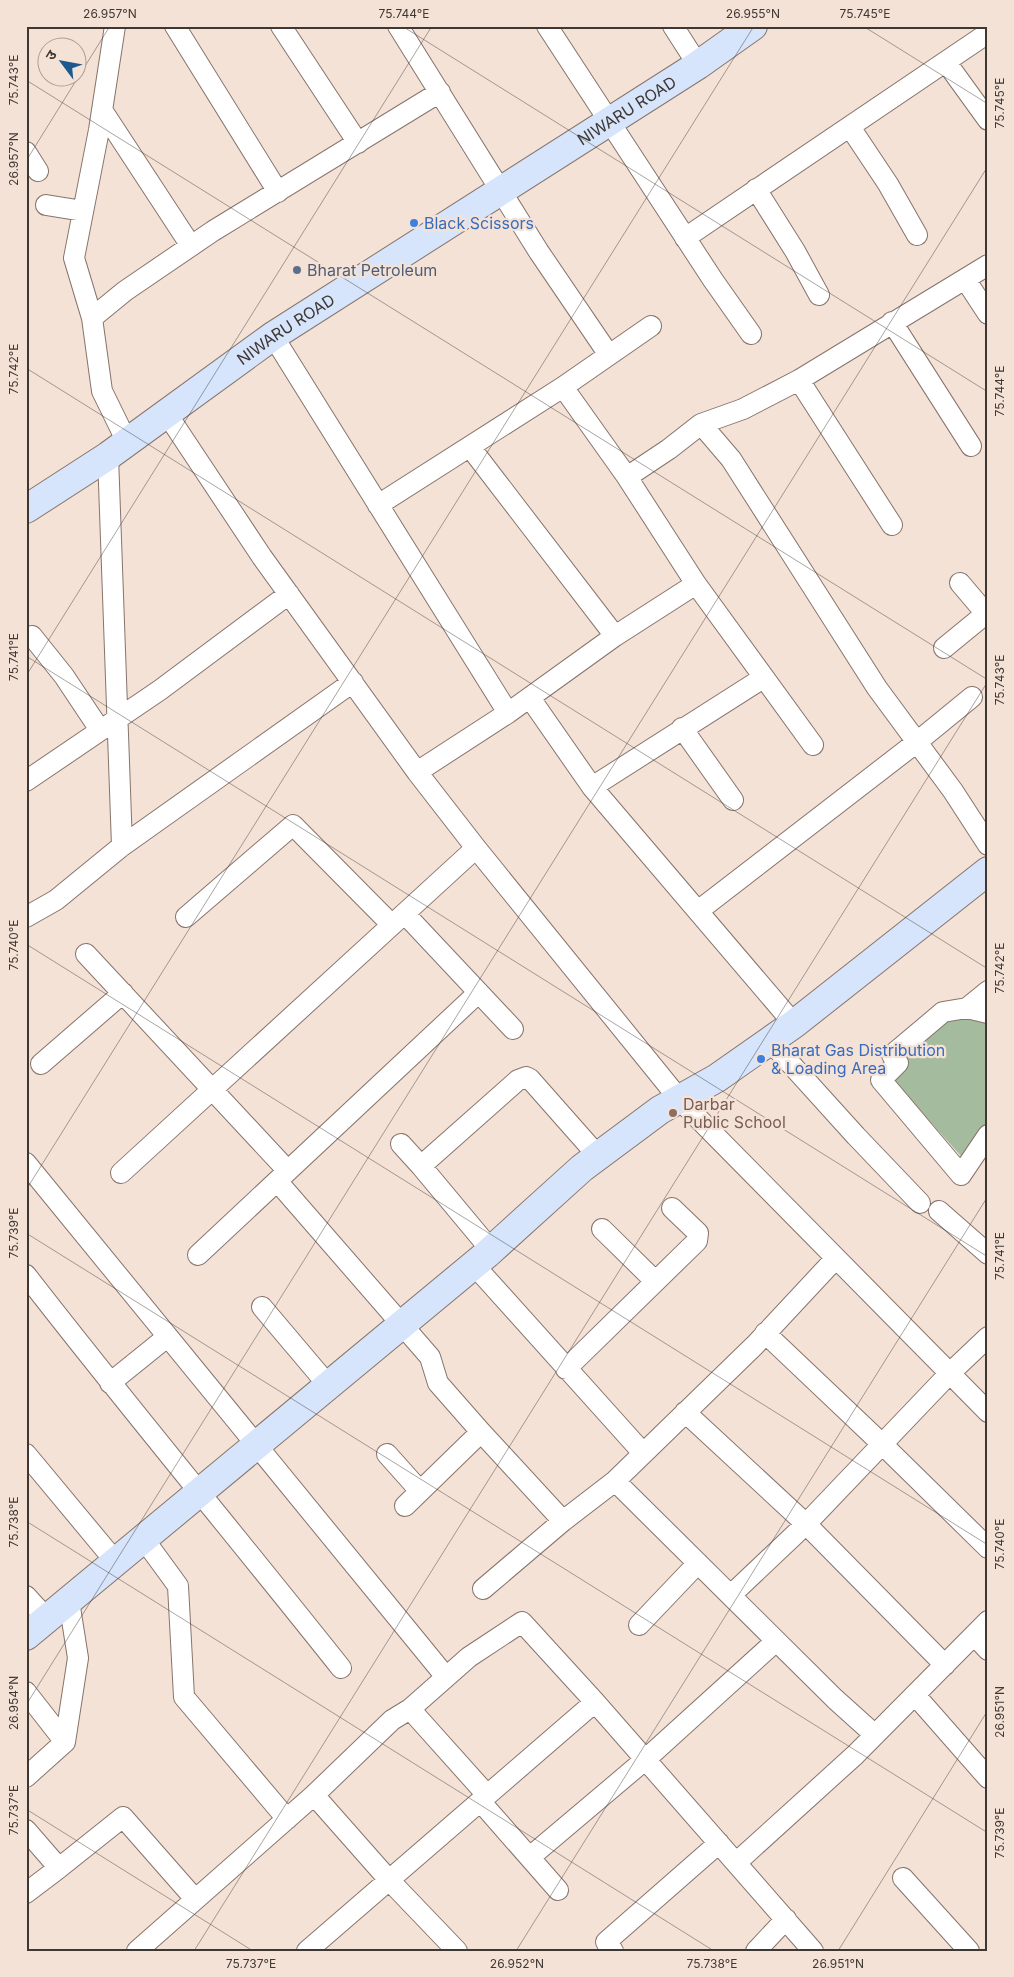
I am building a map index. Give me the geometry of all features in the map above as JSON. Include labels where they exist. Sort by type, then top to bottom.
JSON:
[{"type":"street","points":[[115,26],[102,110],[74,258],[92,318],[102,391],[118,449],[118,718],[122,846]]},
{"type":"street","points":[[175,26],[278,192]]},
{"type":"street","points":[[281,26],[358,143]]},
{"type":"street","points":[[398,26],[539,252],[608,355]]},
{"type":"street","points":[[547,26],[750,334]]},
{"type":"street","points":[[673,26],[698,64]]},
{"type":"street","name":"NIWARU ROAD","points":[[26,509],[118,449],[273,336],[698,64],[753,26]]},
{"type":"street","points":[[685,238],[988,33]]},
{"type":"street","points":[[946,62],[988,120]]},
{"type":"street","points":[[92,318],[125,291],[191,246],[440,92]]},
{"type":"street","points":[[102,110],[191,246]]},
{"type":"street","points":[[850,127],[888,184],[918,235]]},
{"type":"street","points":[[26,152],[38,171]]},
{"type":"street","points":[[756,189],[820,294]]},
{"type":"street","points":[[46,205],[83,211]]},
{"type":"street","points":[[627,477],[669,449],[701,424],[742,409],[799,380],[988,265]]},
{"type":"street","points":[[965,279],[988,314]]},
{"type":"street","points":[[892,322],[971,446]]},
{"type":"street","points":[[378,505],[563,387],[651,326]]},
{"type":"street","points":[[273,336],[508,713]]},
{"type":"street","points":[[799,380],[892,525]]},
{"type":"street","points":[[563,387],[627,477],[696,584],[763,678],[814,745]]},
{"type":"street","points":[[167,414],[262,557],[417,772],[476,848],[680,1100],[988,1412]]},
{"type":"street","points":[[701,424],[731,459],[877,688],[953,791],[988,845]]},
{"type":"street","points":[[470,447],[615,636]]},
{"type":"street","points":[[944,648],[987,614],[960,583]]},
{"type":"street","points":[[417,772],[530,698],[615,636],[696,584]]},
{"type":"street","points":[[26,781],[160,690],[289,594]]},
{"type":"street","points":[[32,636],[64,676],[100,730]]},
{"type":"street","points":[[592,787],[763,678]]},
{"type":"street","points":[[26,917],[56,900],[122,846],[353,682]]},
{"type":"street","points":[[698,911],[917,742],[972,697]]},
{"type":"street","points":[[530,698],[592,787],[794,1024]]},
{"type":"street","points":[[682,728],[733,800]]},
{"type":"street","points":[[186,916],[293,824],[478,993],[513,1029]]},
{"type":"street","points":[[121,1173],[476,848]]},
{"type":"street","points":[[26,1596],[36,1627],[483,1258],[582,1168],[660,1110],[716,1078],[794,1024],[988,871]]},
{"type":"street","points":[[86,954],[212,1090],[430,1357],[438,1383],[563,1521]]},
{"type":"street","points":[[967,1008],[988,992]]},
{"type":"street","points":[[198,1255],[478,993]]},
{"type":"street","points":[[41,1064],[123,994]]},
{"type":"street","points":[[988,1013],[967,1008],[943,1012],[892,1055],[898,1063],[880,1080],[961,1175],[988,1135]]},
{"type":"street","points":[[770,1041],[920,1203]]},
{"type":"street","points":[[420,1166],[518,1080],[526,1077],[530,1079],[598,1156]]},
{"type":"street","points":[[401,1144],[420,1166],[483,1258],[566,1368],[644,1453]]},
{"type":"street","points":[[26,1163],[446,1677]]},
{"type":"street","points":[[566,1368],[694,1244],[698,1233],[672,1208]]},
{"type":"street","points":[[939,1211],[988,1254]]},
{"type":"street","points":[[602,1229],[655,1281]]},
{"type":"street","points":[[483,1589],[563,1521],[615,1481],[765,1333],[836,1258]]},
{"type":"street","points":[[26,1275],[110,1383],[200,1491],[341,1668]]},
{"type":"street","points":[[262,1307],[328,1385]]},
{"type":"street","points":[[765,1333],[988,1548]]},
{"type":"street","points":[[731,1595],[806,1524],[988,1336]]},
{"type":"street","points":[[110,1383],[167,1337]]},
{"type":"street","points":[[685,1412],[806,1524],[944,1665]]},
{"type":"street","points":[[405,1506],[481,1432]]},
{"type":"street","points":[[26,1454],[116,1561]]},
{"type":"street","points":[[387,1454],[420,1491]]},
{"type":"street","points":[[615,1481],[835,1699],[875,1735]]},
{"type":"street","points":[[143,1538],[178,1586],[184,1697],[287,1818]]},
{"type":"street","points":[[639,1625],[698,1563]]},
{"type":"street","points":[[26,1777],[66,1742],[78,1658],[69,1600]]},
{"type":"street","points":[[137,1951],[314,1795],[392,1720],[410,1709],[469,1657],[522,1622],[646,1759],[813,1951]]},
{"type":"street","points":[[737,1862],[875,1735],[981,1628],[988,1650]]},
{"type":"street","points":[[530,1857],[646,1759],[776,1641]]},
{"type":"street","points":[[26,1692],[66,1742]]},
{"type":"street","points":[[915,1695],[988,1778]]},
{"type":"street","points":[[307,1951],[595,1702]]},
{"type":"street","points":[[410,1709],[558,1890]]},
{"type":"street","points":[[314,1795],[389,1880],[457,1951]]},
{"type":"street","points":[[26,1893],[123,1817],[195,1899]]},
{"type":"street","points":[[26,1830],[59,1868]]},
{"type":"street","points":[[605,1948],[719,1843]]},
{"type":"street","points":[[903,1878],[968,1951]]},
{"type":"street","points":[[756,1951],[786,1919]]},
{"type":"green space","points":[[947,1016],[988,1017],[988,1121],[961,1156],[891,1078],[899,1054]]},
{"type":"place","name":"Black Scissors","points":[[414,223]]},
{"type":"place","name":"Bharat Petroleum","points":[[297,270]]},
{"type":"place","name":"Bharat Gas Distribution & Loading Area","points":[[761,1059]]},
{"type":"place","name":"Darbar Public School","points":[[673,1113]]}]
